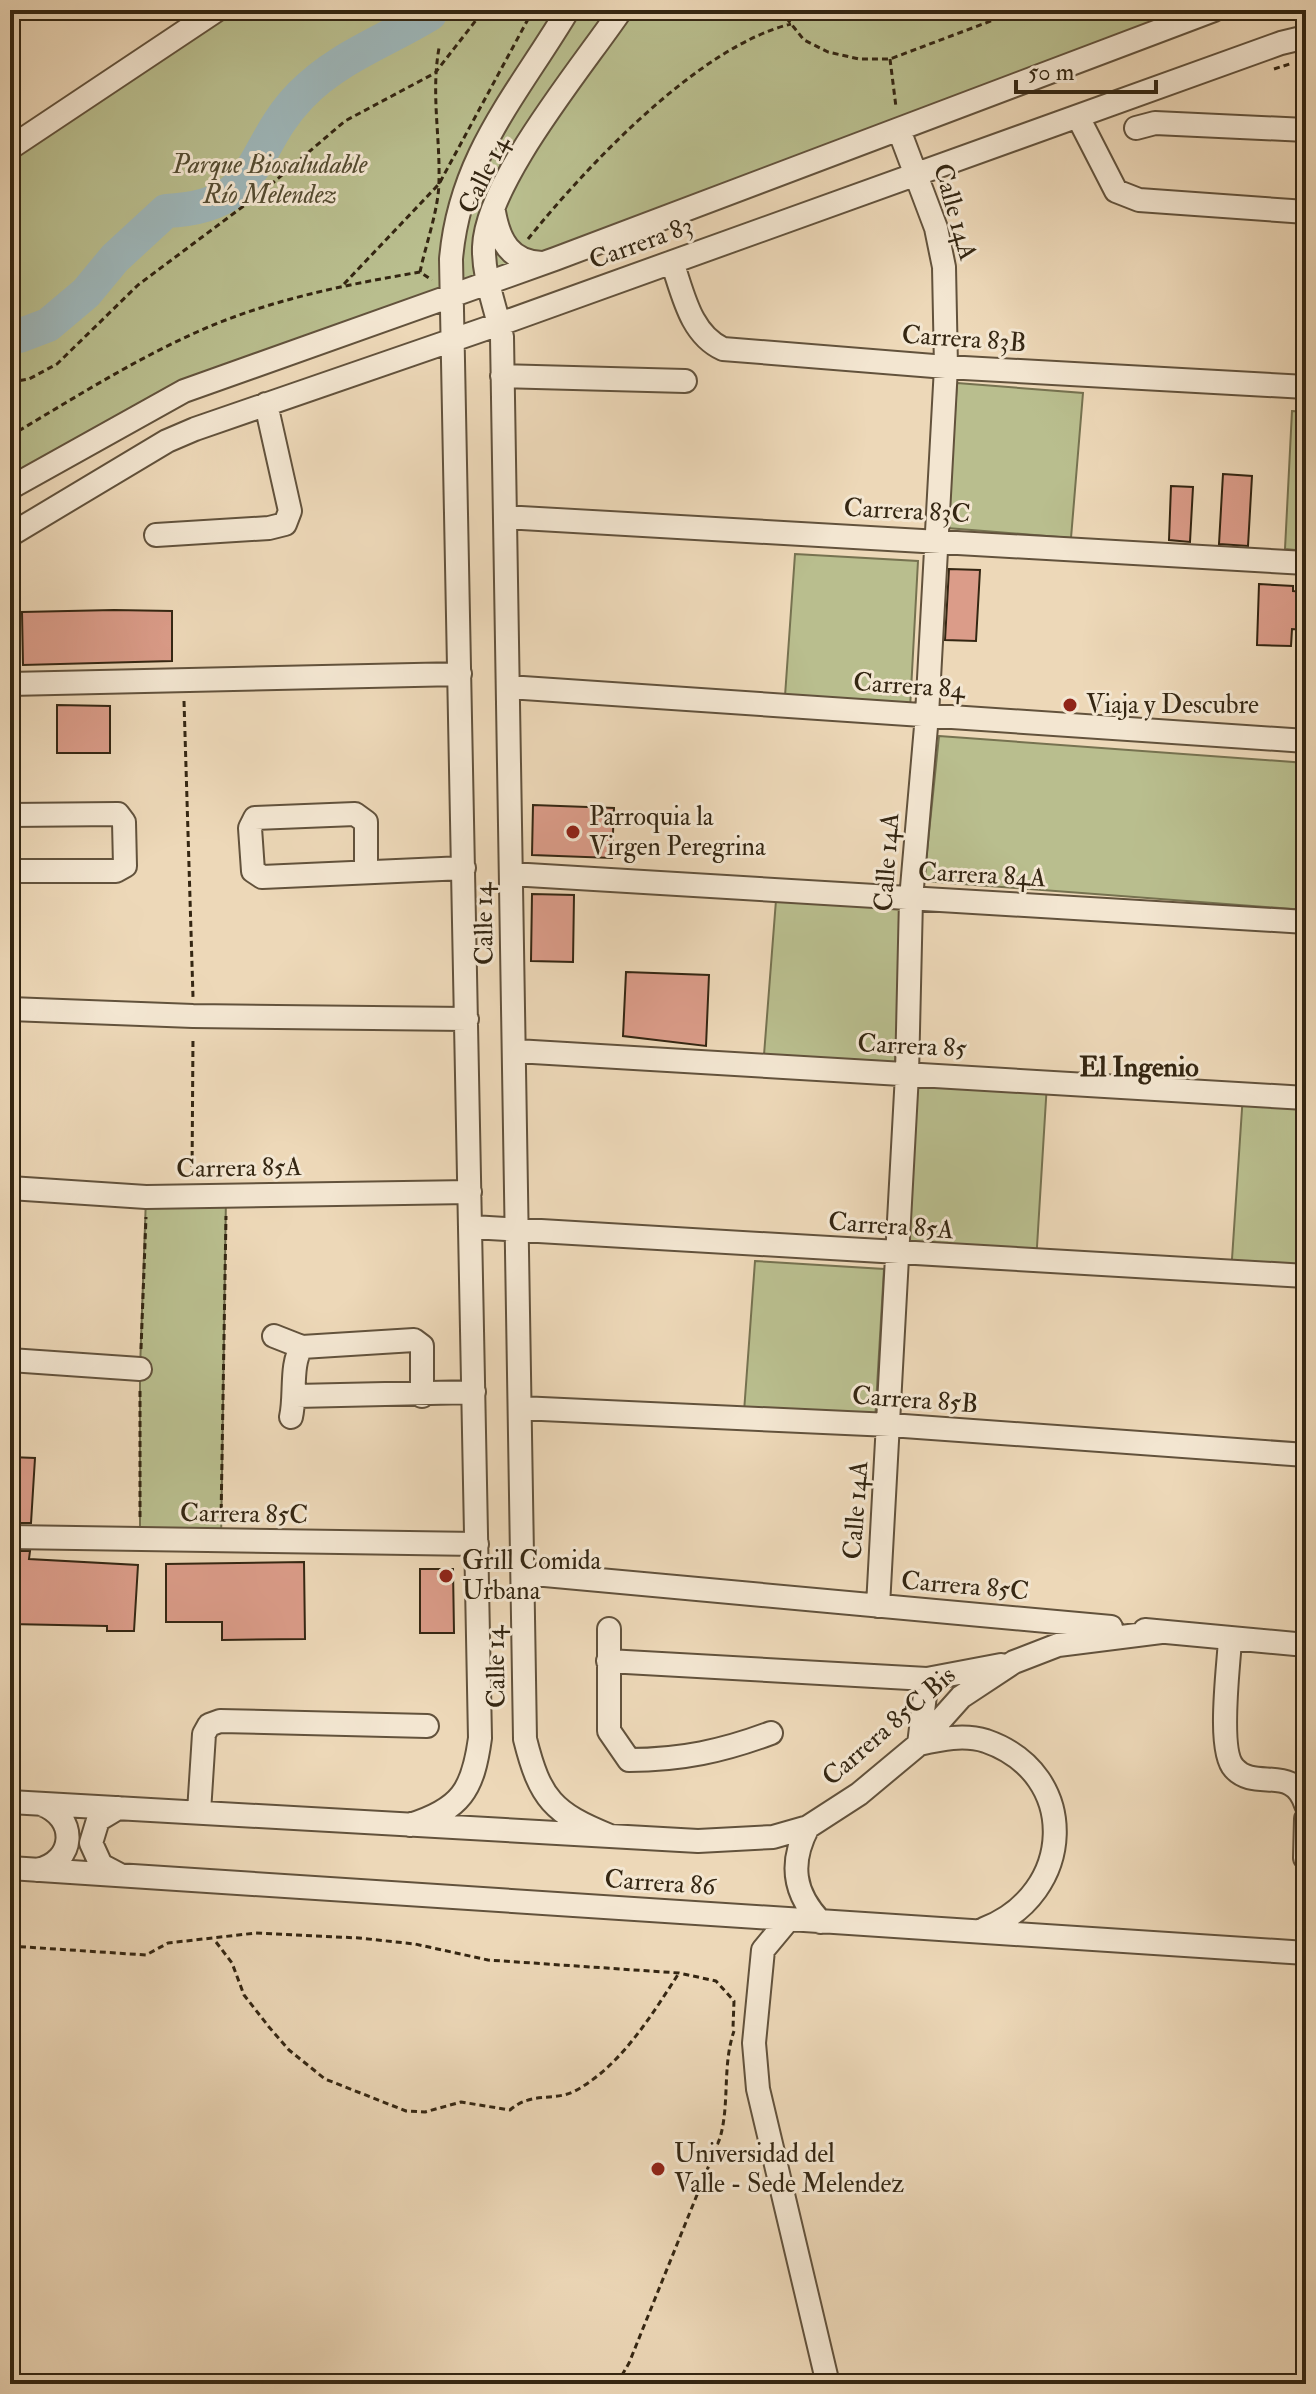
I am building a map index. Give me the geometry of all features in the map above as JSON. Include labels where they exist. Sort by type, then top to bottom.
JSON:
[{"type":"street","points":[[10,148],[217,10]]},
{"type":"street","name":"Calle 14","points":[[410,1825],[440,1816],[462,1796],[475,1773],[480,1738],[454,339],[444,290],[463,192],[486,135],[568,10]]},
{"type":"street","name":"Calle 14","points":[[610,1836],[573,1821],[549,1799],[534,1775],[525,1739],[516,1051],[502,376],[499,324],[484,250],[493,211],[509,176],[621,10]]},
{"type":"street","name":"Carrera 83","points":[[10,488],[150,407],[219,377],[444,290],[489,282],[542,263],[898,120],[1214,10]]},
{"type":"street","name":"Carrera 83","points":[[10,535],[167,441],[231,416],[499,324],[1281,43],[1306,37]]},
{"type":"street","points":[[1078,117],[1116,191],[1139,200],[1306,212]]},
{"type":"street","name":"Calle 14A","points":[[878,1606],[907,1074],[911,899],[927,715],[946,367],[944,267],[936,228],[898,120]]},
{"type":"street","points":[[1136,128],[1155,123],[1306,130]]},
{"type":"street","points":[[493,211],[498,235],[507,249],[526,261],[542,263]]},
{"type":"street","name":"Carrera 83B","points":[[672,262],[697,327],[707,341],[723,349],[946,367],[1306,387]]},
{"type":"street","points":[[502,376],[685,381]]},
{"type":"street","points":[[219,377],[205,392],[206,405],[215,415],[231,416]]},
{"type":"street","points":[[156,535],[269,528],[285,524],[290,511],[266,404]]},
{"type":"street","points":[[150,407],[168,407],[177,415],[178,427],[167,441]]},
{"type":"street","name":"Carrera 83C","points":[[505,517],[1306,563]]},
{"type":"street","points":[[10,684],[183,677],[460,674]]},
{"type":"street","name":"Carrera 84","points":[[508,687],[1306,741]]},
{"type":"street","points":[[10,815],[118,814],[124,822],[125,866],[116,871],[10,871]]},
{"type":"street","points":[[366,872],[366,822],[355,814],[255,818],[250,828],[253,871],[262,877],[464,868]]},
{"type":"street","name":"Carrera 84A","points":[[511,874],[1306,922]]},
{"type":"street","points":[[10,1009],[193,1016],[467,1019]]},
{"type":"street","name":"Carrera 85","points":[[516,1051],[1306,1098]]},
{"type":"street","name":"Carrera 85A","points":[[10,1188],[192,1196],[470,1192]]},
{"type":"street","name":"Carrera 85A","points":[[472,1227],[1306,1276]]},
{"type":"street","points":[[274,1336],[302,1347],[414,1340],[422,1346],[422,1396]]},
{"type":"street","points":[[302,1347],[296,1354],[294,1407],[474,1392]]},
{"type":"street","points":[[10,1360],[140,1369]]},
{"type":"street","name":"Carrera 85B","points":[[520,1408],[890,1425],[1306,1455]]},
{"type":"street","name":"Carrera 85C","points":[[10,1537],[477,1544]]},
{"type":"street","name":"Carrera 85C","points":[[523,1573],[1306,1645]]},
{"type":"street","points":[[609,1629],[609,1731],[629,1760],[672,1760],[721,1752],[771,1733]]},
{"type":"street","name":"Carrera 85C Bis","points":[[698,1841],[773,1837],[808,1827],[859,1794],[919,1744],[961,1697],[1014,1662],[1058,1645],[1161,1632]]},
{"type":"street","points":[[1230,1639],[1226,1727],[1229,1758],[1234,1768],[1243,1774],[1289,1782],[1302,1791],[1306,1805]]},
{"type":"street","points":[[608,1661],[927,1679],[1014,1662]]},
{"type":"street","points":[[927,1679],[919,1744],[951,1737],[994,1745],[1014,1755],[1037,1778],[1051,1807],[1055,1839],[1049,1871],[1032,1899],[1007,1920],[976,1932]]},
{"type":"street","points":[[199,1812],[204,1734],[209,1725],[220,1721],[427,1726]]},
{"type":"street","name":"Carrera 86","points":[[10,1802],[698,1841]]},
{"type":"street","points":[[36,1870],[49,1867],[61,1858],[67,1846],[68,1831],[63,1818],[53,1808],[40,1803]]},
{"type":"street","points":[[118,1808],[98,1820],[91,1843],[101,1865],[122,1876]]},
{"type":"street","points":[[1305,1858],[1306,1819]]},
{"type":"street","points":[[808,1827],[796,1856],[797,1888],[806,1907],[821,1922]]},
{"type":"street","name":"Carrera 86","points":[[10,1868],[1306,1953]]},
{"type":"street","points":[[743,1917],[762,1958],[754,2043],[758,2089],[828,2384]]},
{"type":"street","points":[[762,1958],[788,1920]]},
{"type":"path","points":[[10,382],[29,379],[57,364],[138,285],[261,193],[345,121],[435,73],[484,10]]},
{"type":"path","points":[[343,285],[439,184],[533,10]]},
{"type":"path","points":[[780,10],[804,40],[828,52],[859,59],[890,59],[1020,10]]},
{"type":"path","points":[[1113,10],[1121,18]]},
{"type":"path","points":[[526,242],[576,178],[662,100],[762,31],[791,24]]},
{"type":"path","points":[[420,272],[439,184],[435,73],[439,48]]},
{"type":"path","points":[[890,59],[898,120]]},
{"type":"path","points":[[10,436],[128,366],[198,332],[278,302],[343,285],[420,272],[444,290]]},
{"type":"path","points":[[183,677],[193,1016],[192,1196]]},
{"type":"path","points":[[221,1542],[226,1196]]},
{"type":"path","points":[[10,1946],[146,1955],[168,1943],[256,1933],[359,1938],[415,1944],[488,1960],[679,1973],[716,1981],[734,2001],[733,2032],[728,2051],[728,2110],[720,2138],[629,2363],[617,2384]]},
{"type":"path","points":[[215,1940],[232,1963],[244,1995],[289,2050],[337,2086],[406,2111],[425,2112],[461,2102],[510,2110],[523,2099],[573,2092],[636,2037],[679,1973]]},
{"type":"path","points":[[733,2032],[759,1997]]},
{"type":"green space","name":"Parque Biosaludable Río Melendez","points":[[217,10],[1214,10],[219,377],[10,488],[10,148]]},
{"type":"green space","points":[[957,383],[1083,393],[1071,538],[947,528]]},
{"type":"green space","points":[[1292,411],[1306,412],[1306,551],[1285,549]]},
{"type":"green space","points":[[795,554],[918,561],[910,709],[785,696]]},
{"type":"green space","points":[[939,736],[1306,763],[1306,910],[924,881]]},
{"type":"green space","points":[[776,900],[906,909],[895,1063],[764,1055]]},
{"type":"green space","points":[[907,1074],[1047,1083],[1036,1263],[897,1254]]},
{"type":"green space","points":[[1243,1094],[1306,1098],[1306,1276],[1231,1274]]},
{"type":"green space","points":[[226,1196],[221,1542],[140,1541],[140,1369],[146,1197]]},
{"type":"green space","points":[[755,1261],[884,1269],[875,1421],[744,1412]]},
{"type":"building","points":[[1223,474],[1252,476],[1248,546],[1219,544]]},
{"type":"building","points":[[1171,486],[1193,487],[1190,542],[1169,540]]},
{"type":"building","points":[[949,569],[980,570],[976,641],[945,640]]},
{"type":"building","points":[[1259,584],[1293,586],[1293,591],[1306,592],[1306,630],[1292,629],[1291,646],[1257,645]]},
{"type":"building","points":[[172,611],[172,661],[23,665],[22,612]]},
{"type":"building","points":[[57,705],[110,706],[110,753],[57,753]]},
{"type":"building","name":"Parroquia la Virgen Peregrina","points":[[533,805],[614,808],[612,858],[532,855]]},
{"type":"building","points":[[532,894],[574,895],[573,962],[531,961]]},
{"type":"building","points":[[626,972],[709,975],[706,1046],[623,1036]]},
{"type":"building","points":[[10,1457],[35,1458],[31,1523],[10,1523]]},
{"type":"building","points":[[10,1551],[30,1551],[29,1559],[138,1565],[134,1631],[107,1631],[107,1626],[10,1624]]},
{"type":"building","points":[[304,1562],[305,1639],[222,1640],[222,1622],[166,1622],[166,1564]]},
{"type":"building","points":[[420,1569],[453,1569],[454,1633],[420,1633]]},
{"type":"waterway","points":[[10,332],[19,336],[48,325],[86,293],[115,258],[166,211],[198,207],[221,199],[238,187],[284,116],[315,82],[346,60],[430,14]]},
{"type":"place","name":"Viaja y Descubre","points":[[1070,705]]},
{"type":"place","name":"Parroquia la Virgen Peregrina","points":[[573,832]]},
{"type":"place","name":"Grill Comida Urbana","points":[[446,1576]]},
{"type":"place","name":"Universidad del Valle - Sede Melendez","points":[[658,2169]]},
{"type":"district","name":"El Ingenio","points":[[1139,1067]]}]
